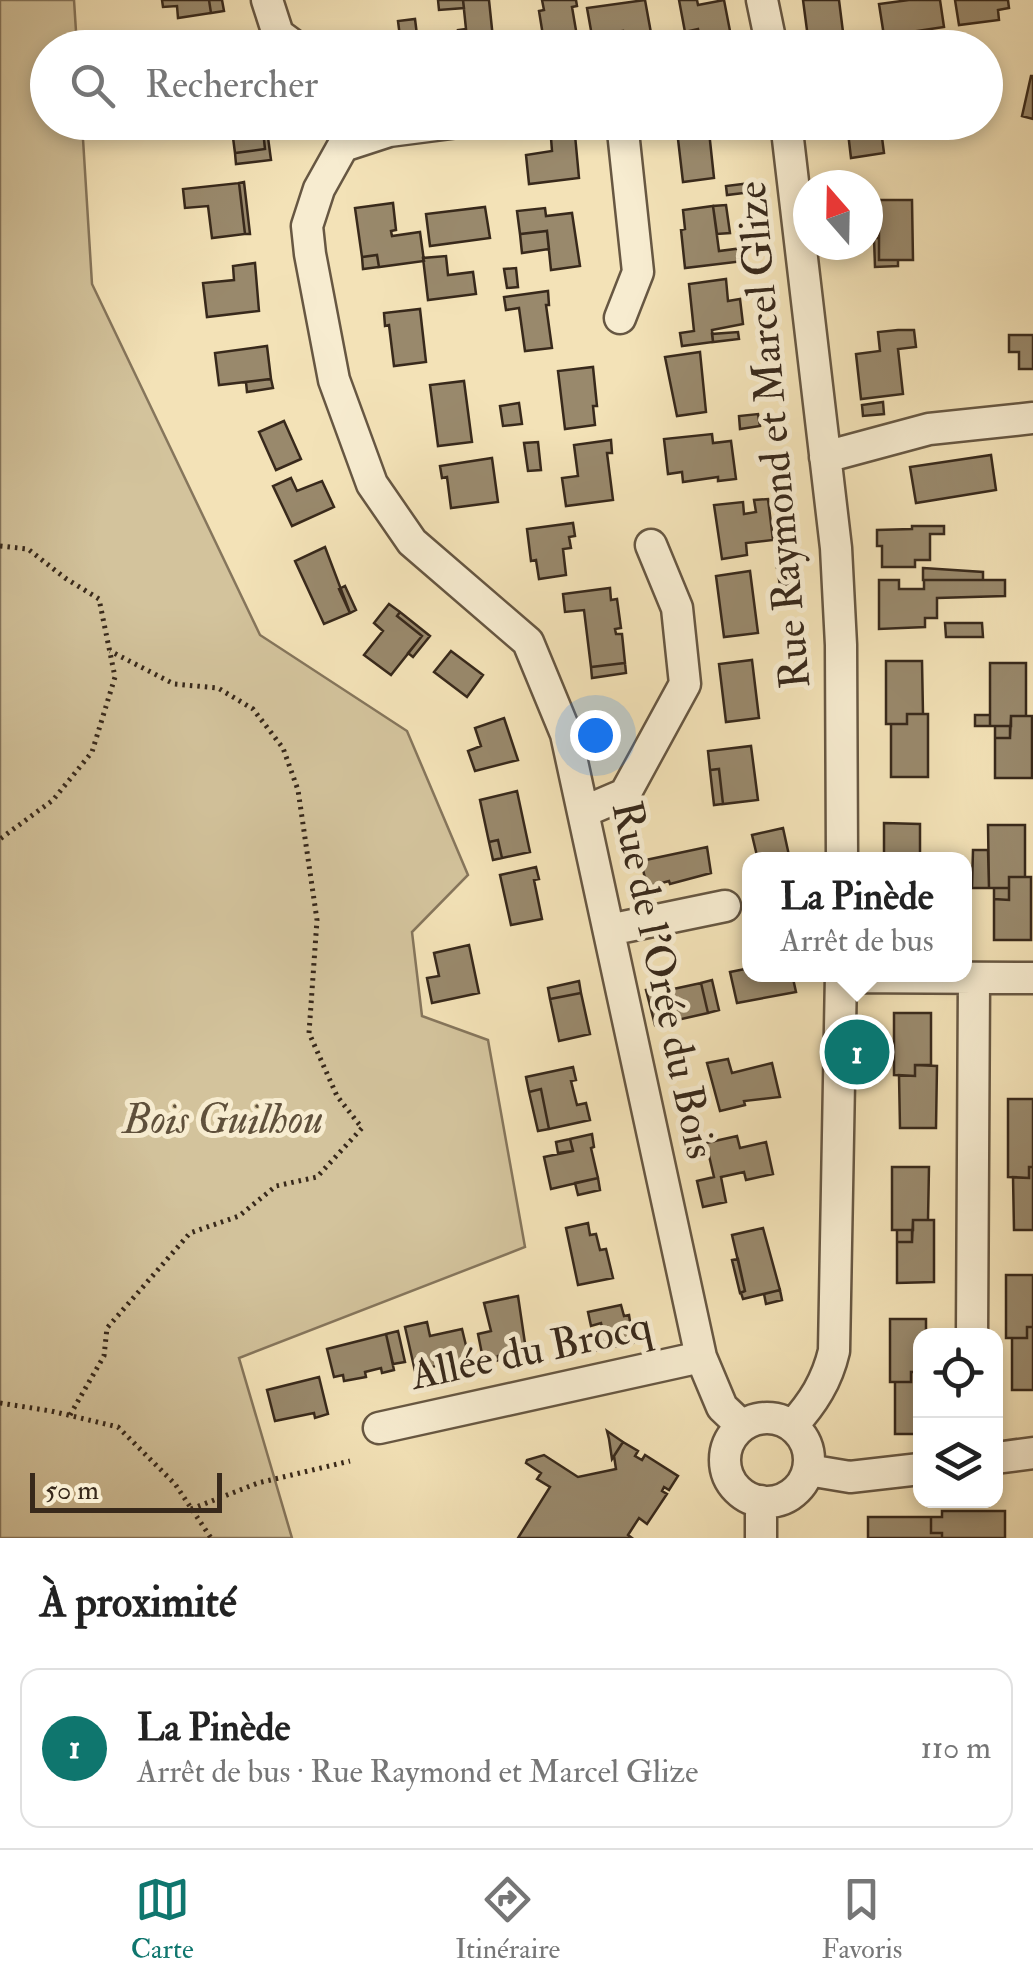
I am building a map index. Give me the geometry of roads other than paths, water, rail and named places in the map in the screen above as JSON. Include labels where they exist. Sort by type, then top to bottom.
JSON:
[{"type":"street","points":[[267,0],[277,30]]},
{"type":"street","points":[[762,0],[768,30]]},
{"type":"street","name":"Rue de l'Orée du Bois","points":[[337,140],[308,226],[334,380],[372,484],[412,542],[528,642],[566,734],[700,1358],[722,1408],[742,1426]]},
{"type":"street","points":[[620,318],[638,272],[624,140]]},
{"type":"street","name":"Rue Raymond et Marcel Glize","points":[[788,140],[836,548],[841,644],[842,852]]},
{"type":"street","points":[[825,457],[929,429],[1033,418]]},
{"type":"street","points":[[583,812],[625,794],[685,684],[677,608],[651,545]]},
{"type":"street","points":[[609,930],[725,906]]},
{"type":"street","points":[[972,1328],[974,979],[1033,978]]},
{"type":"street","points":[[792,1426],[813,1402],[830,1369],[834,1351],[841,982]]},
{"type":"street","name":"Allée du Brocq","points":[[380,1428],[700,1358]]},
{"type":"street","points":[[764,1418],[779,1419],[792,1426],[809,1454],[802,1484],[779,1500],[747,1497],[728,1476],[726,1449],[742,1426],[764,1418]]},
{"type":"street","points":[[1003,1457],[1033,1453]]},
{"type":"street","points":[[808,1470],[850,1477],[913,1470]]},
{"type":"street","points":[[761,1501],[761,1538]]},
{"type":"place","name":"La Pinède","points":[[857,1052]]},
{"type":"park label","name":"Bois Guilhou","points":[[223,1120]]}]
